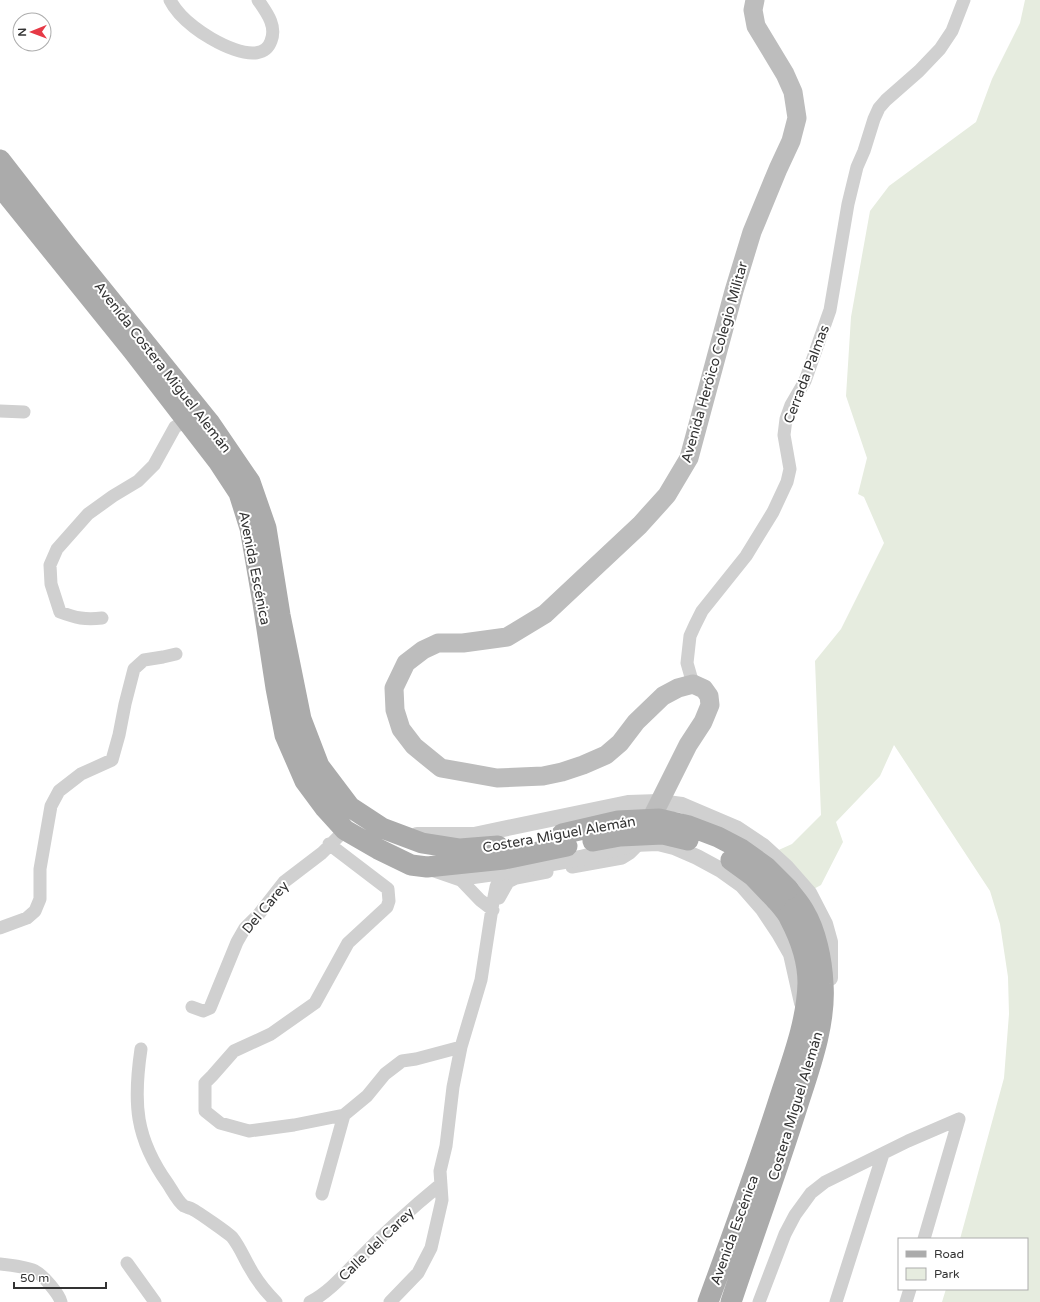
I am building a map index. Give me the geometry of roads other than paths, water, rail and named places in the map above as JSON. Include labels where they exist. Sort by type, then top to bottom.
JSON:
[{"type":"main road","name":"Avenida Heróico Colegio Militar","points":[[693,684],[678,688],[663,696],[636,722],[620,743],[606,755],[583,765],[543,776],[497,778],[441,768],[414,746],[401,729],[395,710],[394,688],[406,662],[423,650],[438,643],[463,643],[507,637],[545,614],[640,525],[667,495],[689,458],[734,291],[752,232],[791,141],[797,118],[793,92],[785,74],[756,26],[753,10],[755,0]]},
{"type":"main road","name":"Avenida Costera Miguel Alemán","points":[[0,160],[66,245],[209,422],[250,482],[266,528],[280,615],[301,719],[319,766],[350,807],[382,828]]},
{"type":"main road","name":"Avenida Escénica","points":[[0,186],[133,351],[218,461],[239,493],[250,528],[264,603],[276,688],[285,735],[305,781],[325,808],[345,830],[378,849]]},
{"type":"main road","points":[[640,843],[659,802],[710,705],[709,696],[704,689],[693,684]]},
{"type":"main road","name":"Costera Miguel Alemán","points":[[378,849],[411,865],[427,867],[504,859],[618,821],[659,819],[689,826],[718,837],[741,849],[766,867],[782,894],[805,912],[816,939],[824,985],[813,1017],[798,1039],[760,1157]]},
{"type":"main road","name":"Costera Miguel Alemán","points":[[382,828],[422,843],[460,849],[564,840]]},
{"type":"main road","name":"Costera Miguel Alemán","points":[[731,1302],[810,1066],[813,1017]]},
{"type":"main road","name":"Avenida Escénica","points":[[708,1302],[760,1157]]},
{"type":"main road","points":[[722,1302],[726,1255]]},
{"type":"street","points":[[170,0],[174,7],[195,28],[220,43],[236,50],[251,53],[262,52],[267,49],[274,33],[274,28],[258,0]]},
{"type":"street","name":"Cerrada Palmas","points":[[693,684],[687,663],[690,636],[695,625],[702,611],[746,556],[773,512],[786,482],[790,469],[784,435],[786,419],[791,405],[805,381],[830,310],[848,204],[857,167],[874,118],[879,108],[886,100],[919,72],[940,49],[952,32],[964,0]]},
{"type":"street","points":[[0,411],[24,412]]},
{"type":"street","points":[[102,618],[75,618],[60,612],[51,584],[50,565],[57,549],[88,514],[113,496],[138,481],[154,466],[175,427],[186,421]]},
{"type":"street","points":[[0,928],[27,918],[35,911],[40,899],[40,869],[51,806],[59,791],[81,774],[112,760],[134,669],[144,660],[176,654]]},
{"type":"street","points":[[403,836],[474,835],[622,805],[659,802],[682,805],[736,828],[763,846],[787,868],[808,893],[825,924],[830,942],[830,990],[813,1017]]},
{"type":"street","name":"Del Carey","points":[[192,1007],[203,1011],[210,1008],[237,942],[245,928],[259,914],[284,882],[322,853],[329,844],[345,830]]},
{"type":"street","points":[[427,867],[459,878],[581,858],[640,843],[658,843],[674,847],[697,857],[742,885],[763,909],[779,933],[790,954],[813,1017]]},
{"type":"street","points":[[493,910],[508,882],[516,878],[622,858],[630,853],[640,843]]},
{"type":"street","points":[[329,844],[388,889],[390,901],[387,907],[348,943],[315,1003],[271,1034],[234,1051],[205,1083],[205,1112],[220,1122],[249,1131],[294,1125],[344,1115],[367,1096],[385,1074],[402,1061],[416,1059],[461,1047]]},
{"type":"street","points":[[390,1302],[418,1273],[431,1248],[442,1200],[440,1171],[446,1146],[452,1087],[461,1047],[481,980],[496,887],[502,872]]},
{"type":"street","points":[[459,878],[480,900],[493,910]]},
{"type":"street","points":[[141,1049],[136,1098],[141,1132],[149,1153],[158,1170],[183,1205],[194,1210],[231,1236],[243,1253],[250,1268],[264,1290],[276,1302]]},
{"type":"street","points":[[322,1194],[344,1115]]},
{"type":"street","points":[[759,1302],[785,1234],[795,1215],[811,1193],[825,1182],[959,1119],[924,1238]]},
{"type":"street","points":[[836,1302],[883,1154]]},
{"type":"street","name":"Calle del Carey","points":[[310,1302],[335,1284],[385,1233],[423,1198],[441,1184]]},
{"type":"street","points":[[127,1263],[155,1302]]},
{"type":"street","points":[[0,1264],[35,1271],[46,1281],[59,1300]]},
{"type":"street","points":[[906,1302],[910,1290]]}]
